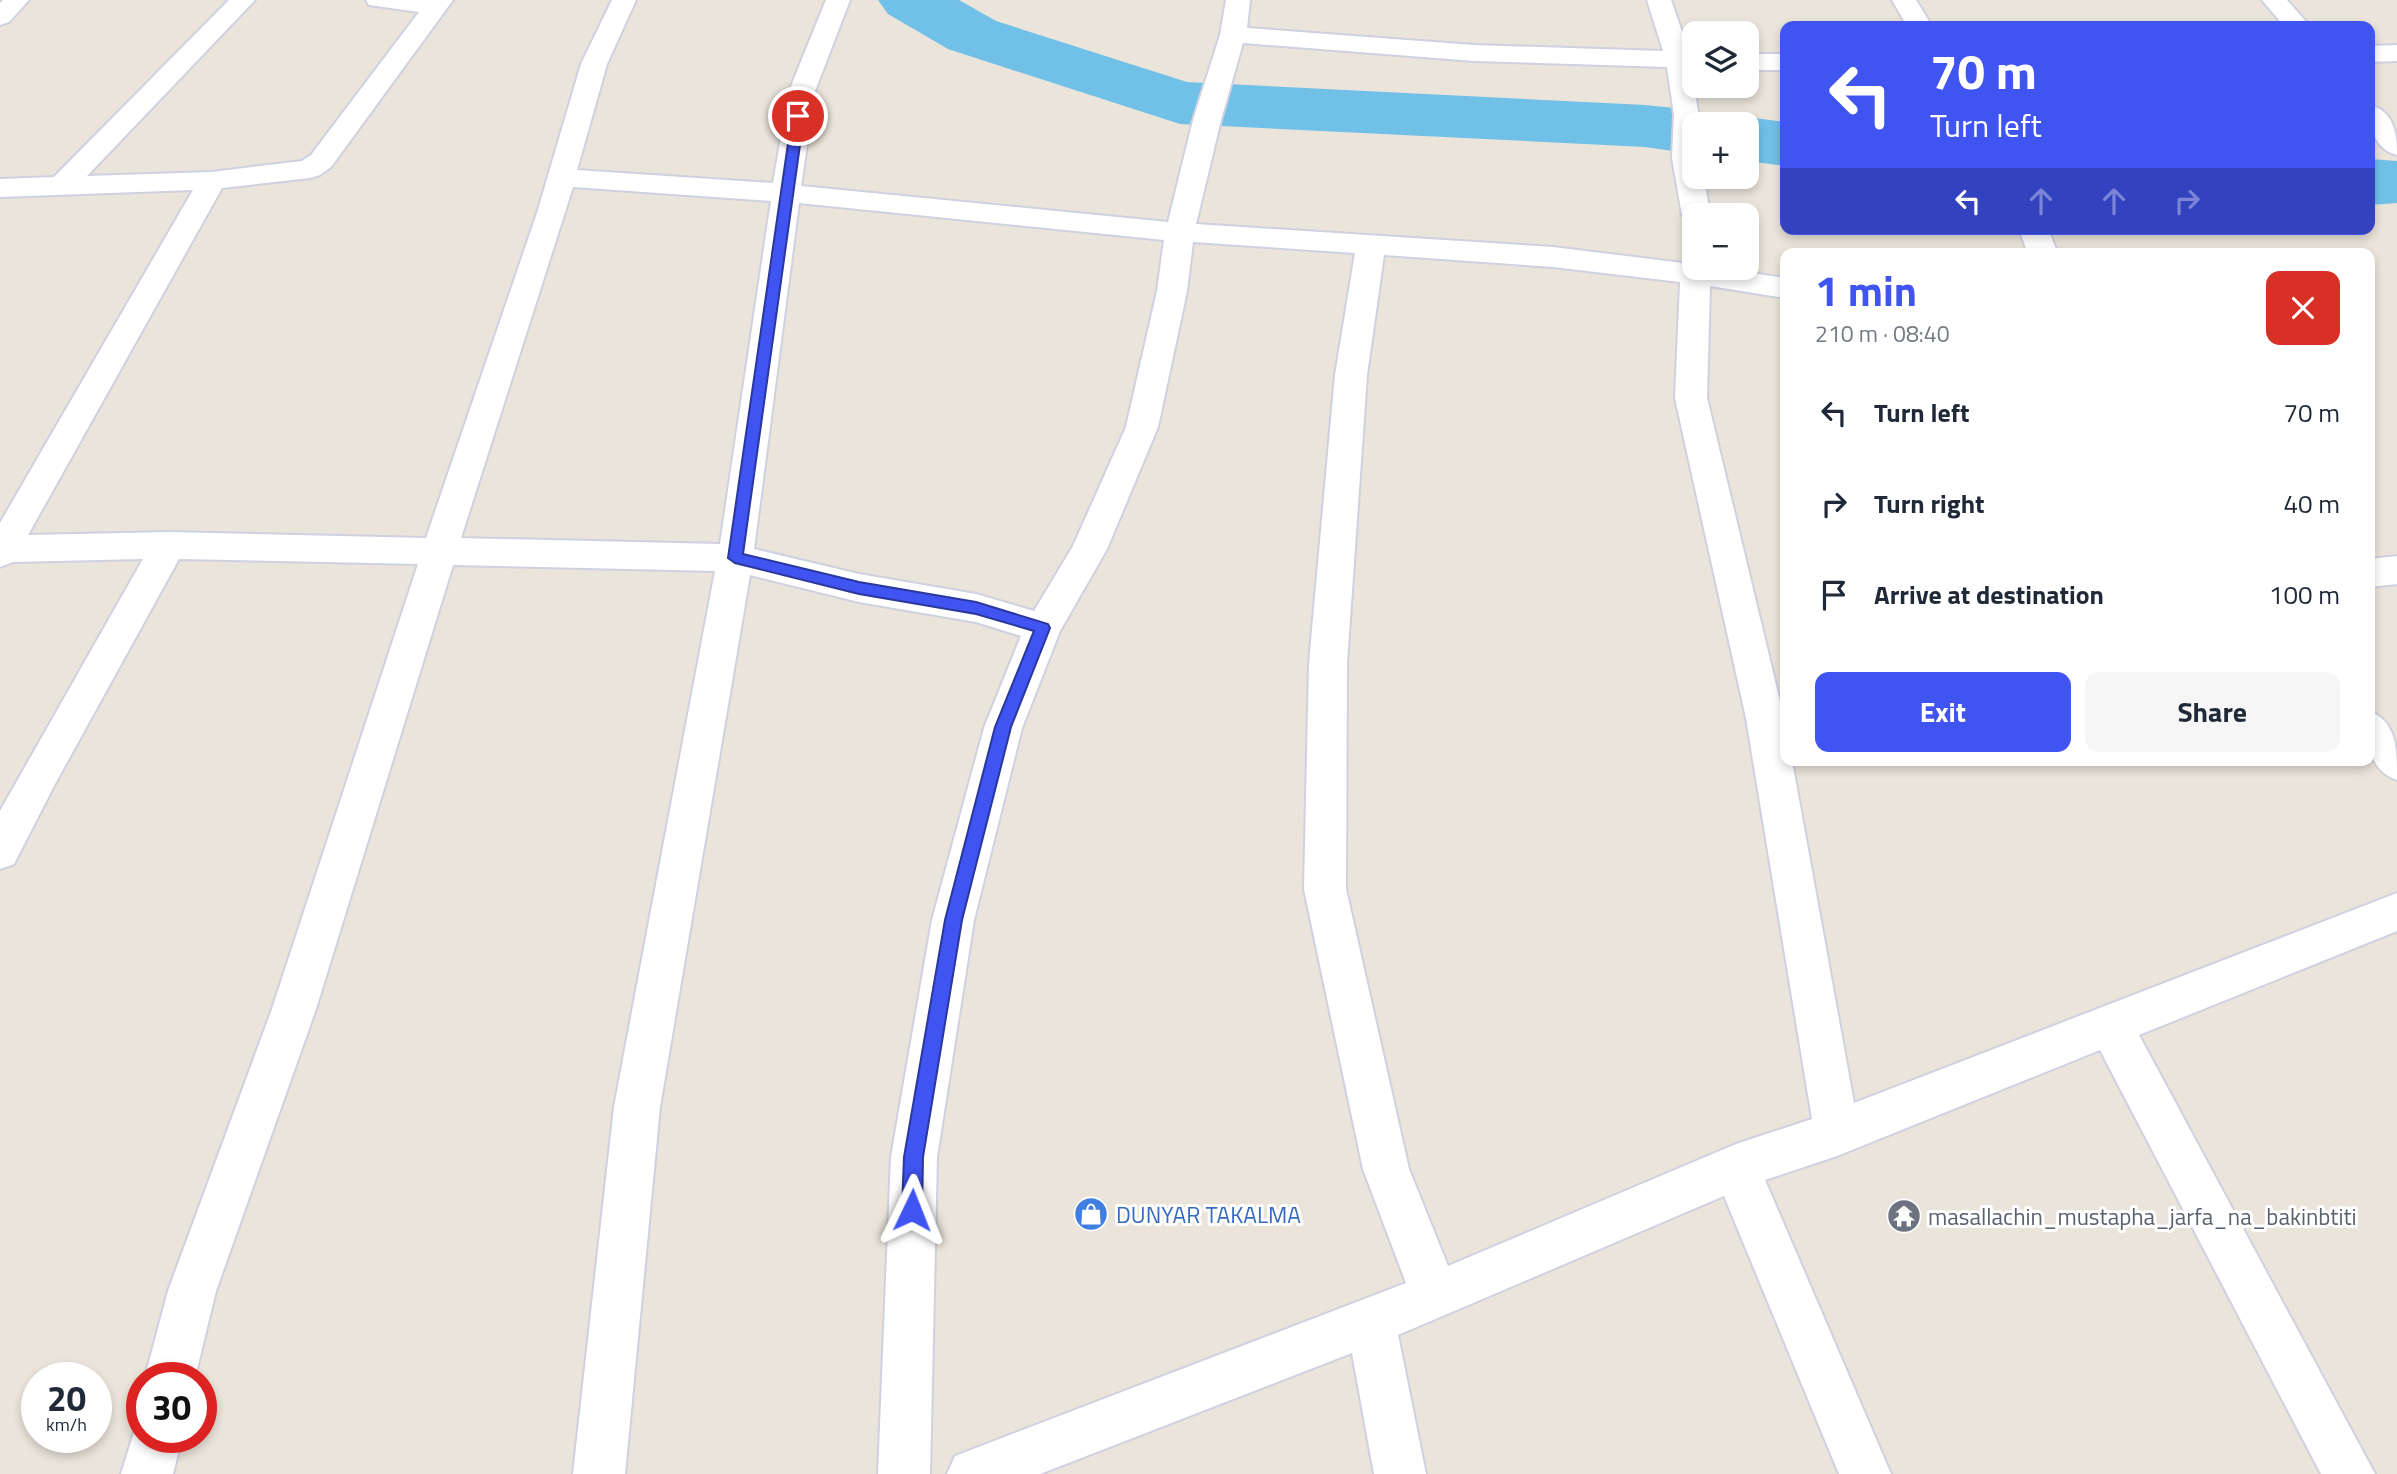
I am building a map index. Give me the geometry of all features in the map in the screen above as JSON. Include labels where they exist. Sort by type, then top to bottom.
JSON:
[{"type":"street","points":[[0,17],[17,0]]},
{"type":"street","points":[[62,186],[243,0]]},
{"type":"street","points":[[378,0],[438,3]]},
{"type":"street","points":[[174,1362],[192,1291],[294,1009],[561,178],[594,64],[624,0]]},
{"type":"street","points":[[599,1474],[637,1107],[735,558],[802,91],[838,0]]},
{"type":"street","points":[[904,1474],[914,1157],[953,920],[1003,727],[1043,628],[1089,549],[1142,427],[1172,291],[1180,232],[1211,104],[1233,35],[1238,0]]},
{"type":"street","points":[[1659,0],[1682,51]]},
{"type":"street","points":[[1904,0],[1916,21]]},
{"type":"street","points":[[2274,0],[2293,21]]},
{"type":"street","points":[[0,188],[212,181],[310,169],[321,161],[438,3]]},
{"type":"street","points":[[1233,35],[1474,53],[1682,60]]},
{"type":"street","points":[[2375,54],[2397,53]]},
{"type":"street","points":[[1759,62],[1780,62]]},
{"type":"street","points":[[1687,98],[1686,158],[1696,203]]},
{"type":"street","points":[[2375,119],[2397,147]]},
{"type":"street","points":[[561,178],[786,193],[1180,232],[1553,257],[1682,270]]},
{"type":"street","points":[[1,551],[212,181]]},
{"type":"street","points":[[1371,245],[1351,375],[1328,663],[1325,889],[1387,1169],[1436,1296]]},
{"type":"street","points":[[1695,280],[1691,398],[1765,718],[1837,1133]]},
{"type":"street","points":[[1743,280],[1780,287]]},
{"type":"street","points":[[1,551],[169,545],[440,549],[735,558],[859,588],[976,608],[1043,628]]},
{"type":"street","points":[[0,850],[169,545]]},
{"type":"street","points":[[2375,572],[2397,570]]},
{"type":"street","points":[[2375,734],[2397,763]]},
{"type":"street","points":[[973,1474],[1436,1296],[1736,1167],[1837,1133],[2397,912]]},
{"type":"street","points":[[2110,1025],[2350,1474]]},
{"type":"street","points":[[1736,1167],[1865,1474]]},
{"type":"street","points":[[1371,1322],[1400,1474]]},
{"type":"street","points":[[147,1474],[152,1453]]},
{"type":"waterway","points":[[911,0],[972,35],[1180,103],[1645,126],[1682,131]]},
{"type":"waterway","points":[[1759,141],[1780,143]]},
{"type":"waterway","points":[[2375,182],[2388,182]]},
{"type":"place","name":"DUNYAR TAKALMA","points":[[1091,1214]]},
{"type":"place","name":"masallachin_mustapha_jarfa_na_bakinbtiti","points":[[1904,1216]]},
{"type":"route","points":[[798,116],[735,558],[859,588],[976,608],[1043,628],[1003,727],[953,920],[914,1157],[912,1210]]}]
